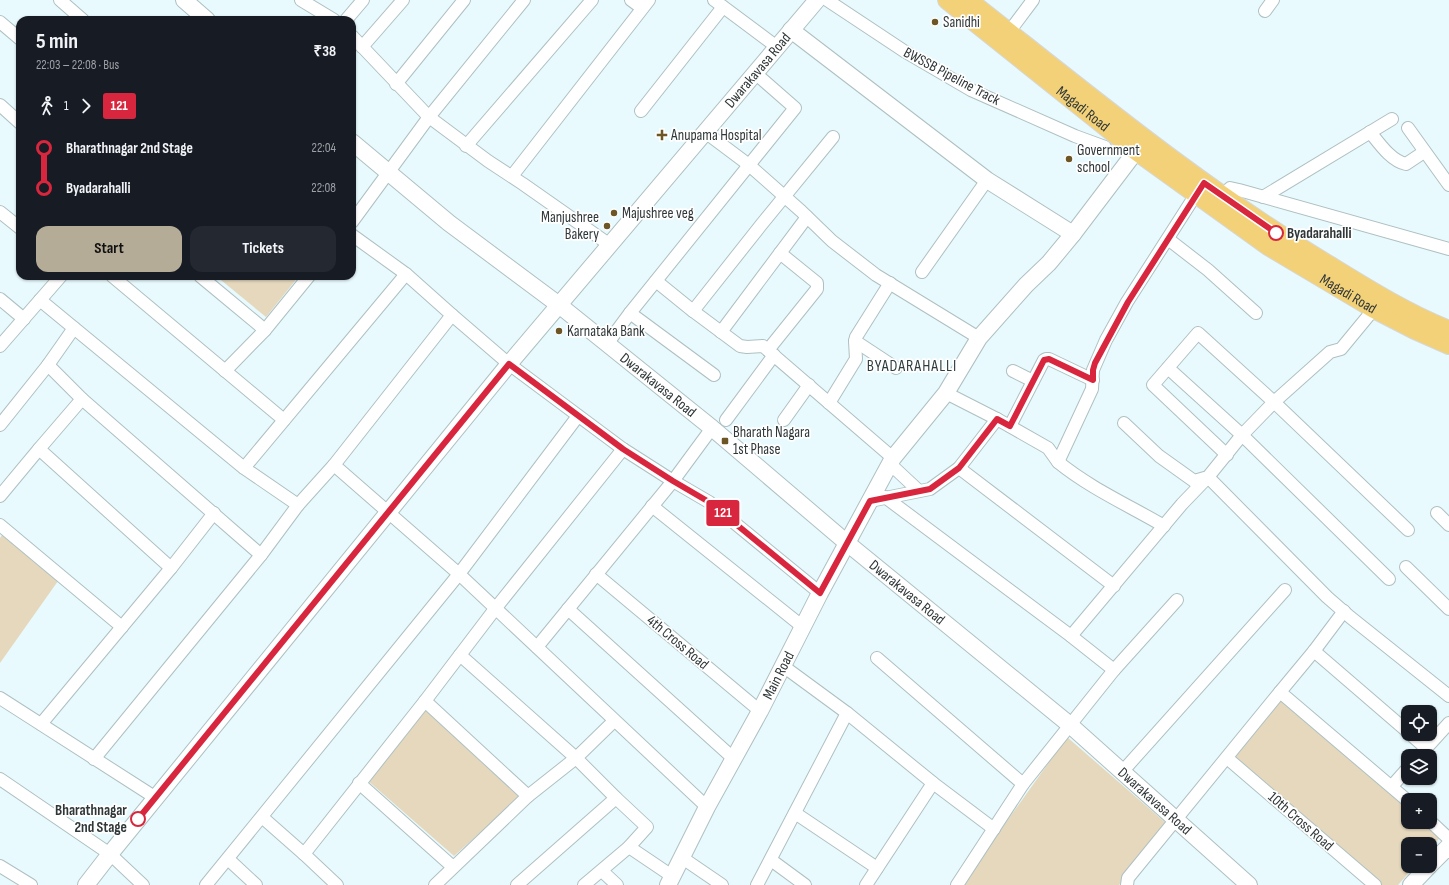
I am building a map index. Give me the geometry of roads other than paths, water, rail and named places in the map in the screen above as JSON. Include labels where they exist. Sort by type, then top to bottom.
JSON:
[{"type":"main road","name":"Magadi Road","points":[[947,0],[1136,151],[1200,189],[1217,201],[1268,246],[1374,309],[1449,345]]},
{"type":"main road","name":"Magadi Road","points":[[968,0],[1130,128],[1200,189]]},
{"type":"main road","name":"Magadi Road","points":[[1217,201],[1276,233],[1382,297],[1421,318],[1449,330]]},
{"type":"street","points":[[60,0],[78,16]]},
{"type":"street","points":[[184,0],[202,16]]},
{"type":"street","points":[[301,0],[327,16]]},
{"type":"street","points":[[349,16],[363,0]]},
{"type":"street","points":[[362,47],[403,0]]},
{"type":"street","points":[[396,84],[464,0]]},
{"type":"street","points":[[356,216],[429,117],[524,0]]},
{"type":"street","points":[[466,146],[592,0]]},
{"type":"street","points":[[512,176],[645,4],[631,0]]},
{"type":"street","name":"Dwarakavasa Road","points":[[559,305],[817,0]]},
{"type":"street","name":"BWSSB Pipeline Track","points":[[828,0],[904,51],[971,90],[1075,136],[1106,147]]},
{"type":"street","points":[[1009,32],[1033,0]]},
{"type":"street","points":[[1265,11],[1274,0]]},
{"type":"street","points":[[642,111],[719,3],[777,47]]},
{"type":"street","points":[[0,22],[16,36]]},
{"type":"street","points":[[791,30],[987,180],[1072,234]]},
{"type":"street","points":[[356,40],[429,117],[466,146],[512,176],[610,245]]},
{"type":"street","points":[[607,344],[630,313],[795,108],[755,73]]},
{"type":"street","points":[[0,105],[16,119]]},
{"type":"street","points":[[1263,197],[1392,119]]},
{"type":"street","points":[[1408,128],[1449,185]]},
{"type":"street","points":[[705,132],[749,165],[832,241],[876,275],[979,338]]},
{"type":"street","points":[[1370,132],[1395,159],[1403,163],[1406,164],[1424,152]]},
{"type":"street","points":[[692,311],[833,137]]},
{"type":"street","name":"Dwarakavasa Road","points":[[356,145],[449,223],[559,305],[712,428],[847,543],[1070,725],[1249,885]]},
{"type":"street","name":"Main Road","points":[[670,880],[847,543],[878,499],[891,460],[946,393],[979,338],[1026,285],[1049,263],[1136,151]]},
{"type":"street","points":[[922,272],[987,180]]},
{"type":"street","points":[[1217,201],[1230,188],[1448,248]]},
{"type":"street","points":[[1058,462],[1092,389],[1095,363],[1106,340],[1128,302],[1200,189]]},
{"type":"street","points":[[0,212],[16,225]]},
{"type":"street","points":[[721,332],[807,217]]},
{"type":"street","points":[[356,238],[406,274],[509,364],[623,449],[709,502],[820,593]]},
{"type":"street","points":[[1168,239],[1208,270],[1256,313]]},
{"type":"street","points":[[726,420],[771,352],[817,289],[817,283],[780,253]]},
{"type":"street","points":[[244,468],[406,274]]},
{"type":"street","points":[[0,346],[58,280]]},
{"type":"street","points":[[117,280],[284,420]]},
{"type":"street","points":[[205,280],[265,330]]},
{"type":"street","points":[[225,371],[265,330],[306,280]]},
{"type":"street","points":[[656,282],[692,311],[740,346],[763,346],[771,352],[830,403],[891,460],[919,491]]},
{"type":"street","points":[[830,403],[856,359],[855,341],[890,283]]},
{"type":"street","points":[[0,299],[24,319]]},
{"type":"street","points":[[40,300],[244,468],[298,505]]},
{"type":"street","points":[[86,885],[509,364],[559,305]]},
{"type":"street","points":[[1071,636],[1182,504],[1208,477],[1242,436],[1274,402],[1330,352],[1341,349],[1374,309]]},
{"type":"street","points":[[630,313],[714,375]]},
{"type":"street","points":[[94,759],[261,555],[298,505],[334,465],[452,315]]},
{"type":"street","points":[[0,425],[48,365],[74,328]]},
{"type":"street","points":[[1227,455],[1153,386],[1198,333],[1274,402],[1408,530]]},
{"type":"street","points":[[855,341],[896,368]]},
{"type":"street","points":[[1010,426],[1042,362],[1046,359],[1093,380]]},
{"type":"street","points":[[48,365],[82,399],[261,555]]},
{"type":"street","points":[[1168,368],[1242,436],[1389,579]]},
{"type":"street","points":[[1013,371],[1033,381]]},
{"type":"street","points":[[784,420],[809,385]]},
{"type":"street","points":[[946,393],[1010,426],[1048,448],[1058,462],[1071,473],[1164,526]]},
{"type":"street","points":[[0,496],[82,399]]},
{"type":"street","points":[[206,885],[458,574],[578,416]]},
{"type":"street","points":[[878,499],[930,489],[959,468],[997,419]]},
{"type":"street","points":[[1124,423],[1159,456],[1194,481],[1208,477]]},
{"type":"street","points":[[537,647],[673,481],[712,428]]},
{"type":"street","points":[[39,449],[171,568]]},
{"type":"street","points":[[304,854],[358,783],[425,701],[623,449]]},
{"type":"street","points":[[334,465],[458,574],[707,807]]},
{"type":"street","points":[[959,468],[1114,586]]},
{"type":"street","points":[[1208,477],[1327,597],[1449,696]]},
{"type":"street","points":[[878,499],[1071,636],[1114,670]]},
{"type":"street","points":[[652,506],[803,627]]},
{"type":"street","points":[[41,724],[171,568],[214,513]]},
{"type":"street","points":[[1437,514],[1449,525]]},
{"type":"street","points":[[0,525],[122,627]]},
{"type":"street","points":[[1406,567],[1449,610]]},
{"type":"street","name":"4th Cross Road","points":[[596,574],[760,711]]},
{"type":"street","points":[[1122,772],[1285,590]]},
{"type":"street","points":[[957,885],[1023,784],[1114,670],[1177,600]]},
{"type":"street","points":[[568,609],[733,758]]},
{"type":"street","points":[[1126,885],[1128,878],[1227,758],[1344,611]]},
{"type":"street","points":[[1314,650],[1401,726]]},
{"type":"street","points":[[460,655],[576,758],[647,827],[629,847],[584,885]]},
{"type":"street","points":[[876,658],[1023,784]]},
{"type":"street","points":[[783,666],[847,713],[933,783],[994,829]]},
{"type":"street","points":[[1280,692],[1401,794]]},
{"type":"street","points":[[0,698],[156,798]]},
{"type":"street","points":[[425,701],[528,796]]},
{"type":"street","points":[[757,885],[847,713]]},
{"type":"street","points":[[435,885],[528,796],[576,758],[614,720]]},
{"type":"street","points":[[1425,749],[1449,723]]},
{"type":"street","name":"10th Cross Road","points":[[1227,758],[1375,885]]},
{"type":"street","points":[[1392,786],[1401,776]]},
{"type":"street","points":[[0,779],[110,854],[143,885]]},
{"type":"street","points":[[358,783],[453,867]]},
{"type":"street","points":[[866,885],[933,783]]},
{"type":"street","points":[[517,885],[616,798]]},
{"type":"street","points":[[795,813],[877,868]]},
{"type":"street","points":[[262,817],[337,885]]},
{"type":"street","points":[[1437,828],[1449,839]]},
{"type":"street","points":[[1437,859],[1449,846]]},
{"type":"street","points":[[629,847],[670,880]]},
{"type":"street","points":[[682,858],[722,885]]},
{"type":"street","points":[[228,859],[256,885]]},
{"type":"street","points":[[771,860],[805,885]]},
{"type":"street","points":[[0,866],[24,883]]},
{"type":"street","points":[[602,871],[617,885]]},
{"type":"street","points":[[1411,885],[1423,873]]},
{"type":"place","name":"Sanidhi","points":[[935,22]]},
{"type":"place","name":"Anupama Hospital","points":[[662,135]]},
{"type":"place","name":"Government school","points":[[1069,159]]},
{"type":"place","name":"Majushree veg","points":[[614,213]]},
{"type":"place","name":"Manjushree Bakery","points":[[607,226]]},
{"type":"place","name":"Byadarahalli","points":[[1276,233]]},
{"type":"place","name":"Karnataka Bank","points":[[559,331]]},
{"type":"place","name":"Bharath Nagara 1st Phase","points":[[725,441]]},
{"type":"place","name":"Bharathnagar 2nd Stage","points":[[138,819]]},
{"type":"district","name":"BYADARAHALLI","points":[[912,365]]}]
